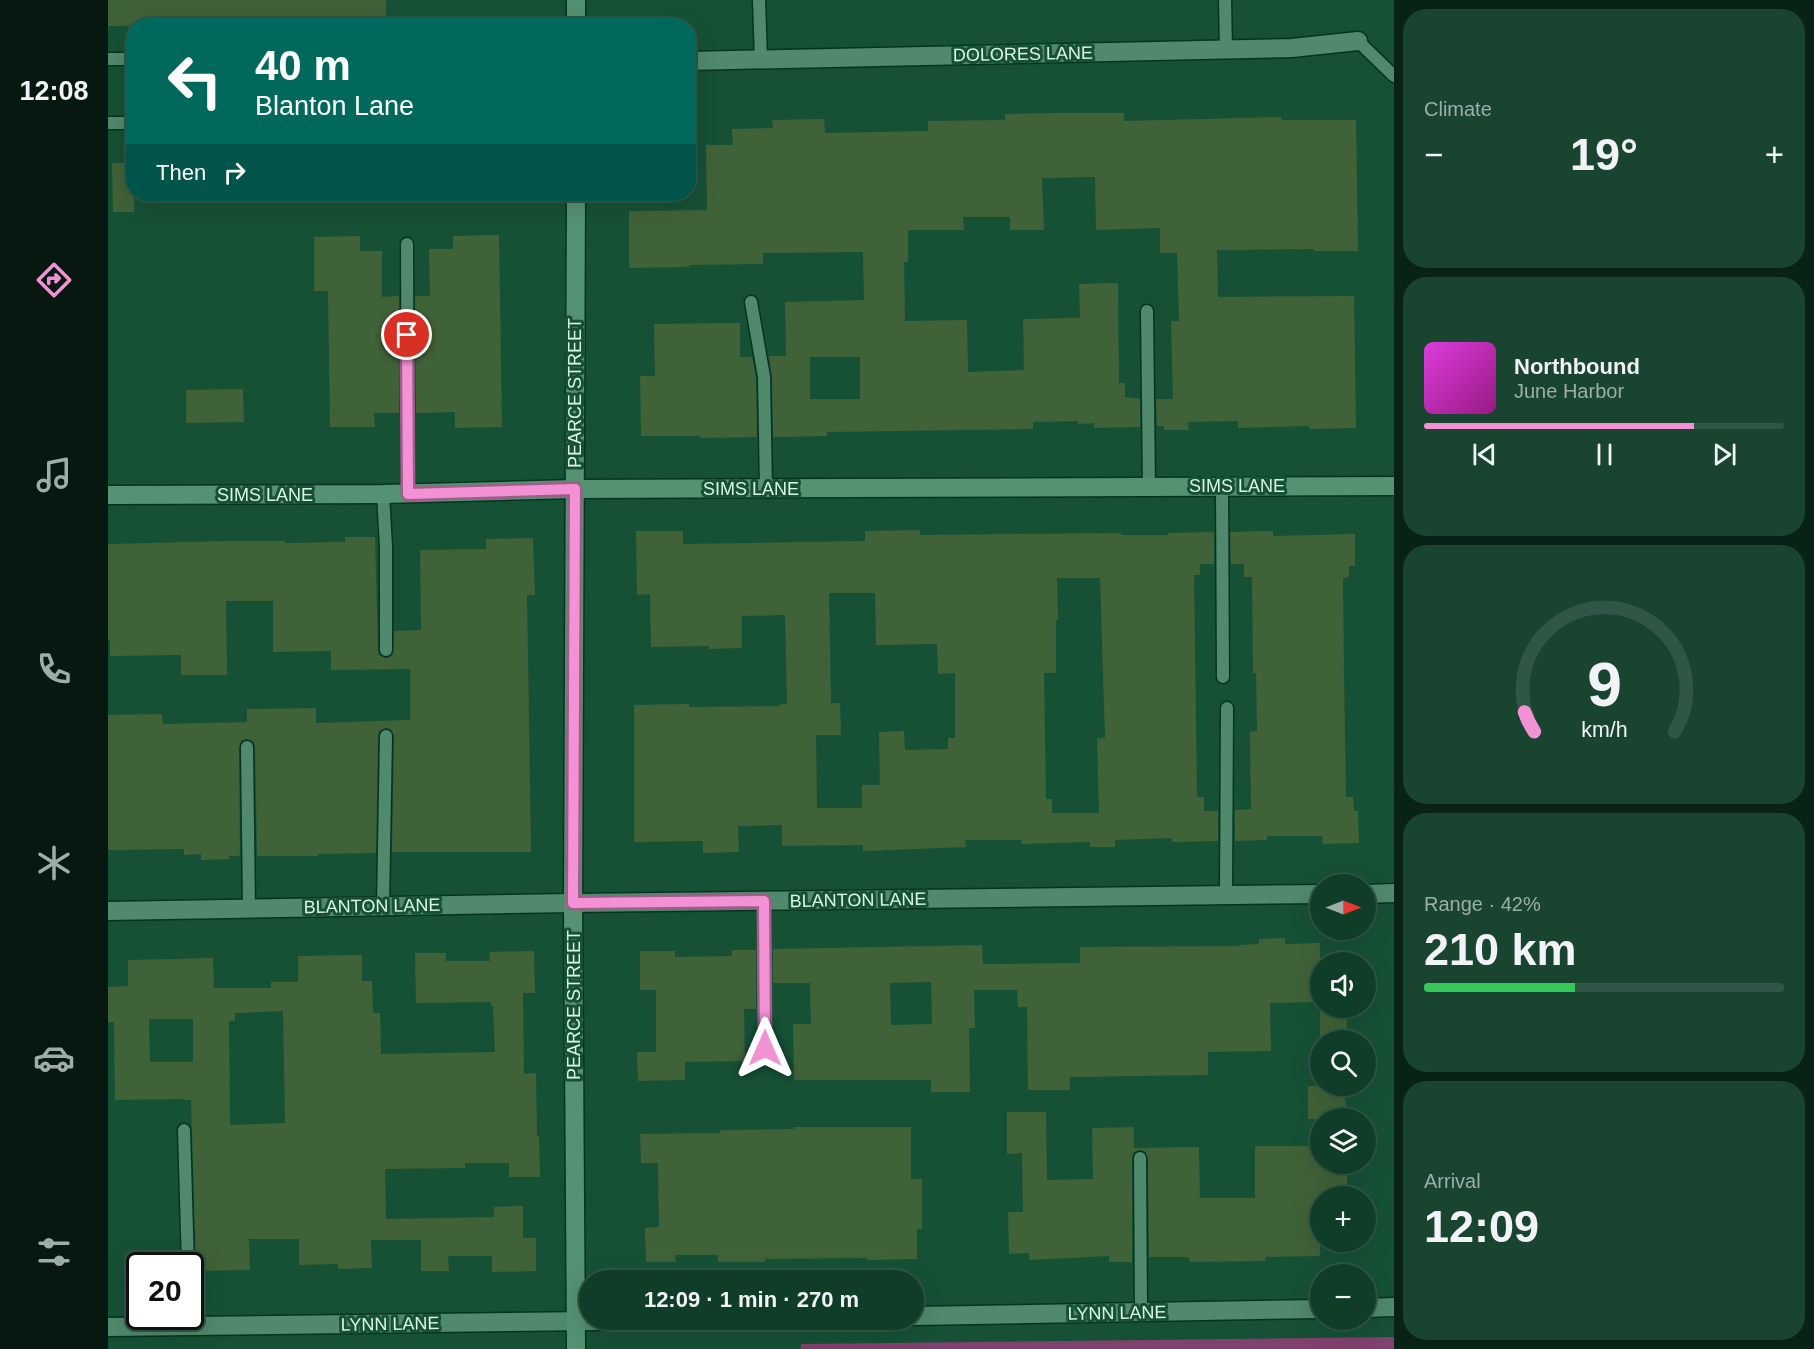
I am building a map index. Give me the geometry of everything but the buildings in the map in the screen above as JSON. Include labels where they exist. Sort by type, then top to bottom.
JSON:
[{"type":"street","points":[[576,0],[576,18]]},
{"type":"street","name":"DOLORES LANE","points":[[696,62],[1292,48],[1358,41]]},
{"type":"street","name":"PEARCE STREET","points":[[576,201],[573,903],[576,1349]]},
{"type":"street","name":"SIMS LANE","points":[[108,495],[408,494],[575,489],[1394,486]]},
{"type":"street","points":[[1376,894],[1394,893]]},
{"type":"street","name":"BLANTON LANE","points":[[108,911],[1310,894]]},
{"type":"street","points":[[1376,1308],[1394,1307]]},
{"type":"street","name":"LYNN LANE","points":[[924,1316],[1310,1309]]},
{"type":"street","name":"LYNN LANE","points":[[204,1321],[579,1322]]},
{"type":"street","name":"LYNN LANE","points":[[108,1327],[126,1326]]},
{"type":"lane","points":[[759,0],[760,60]]},
{"type":"lane","points":[[1225,0],[1226,50]]},
{"type":"lane","points":[[1358,41],[1394,76]]},
{"type":"lane","points":[[108,59],[126,59]]},
{"type":"lane","points":[[108,123],[126,123]]},
{"type":"lane","points":[[407,244],[408,494]]},
{"type":"lane","points":[[751,302],[764,376],[766,489]]},
{"type":"lane","points":[[1147,311],[1149,487]]},
{"type":"lane","points":[[1222,486],[1222,677]]},
{"type":"lane","points":[[383,494],[386,547],[386,650]]},
{"type":"lane","points":[[1226,895],[1227,708]]},
{"type":"lane","points":[[383,906],[386,736]]},
{"type":"lane","points":[[247,747],[249,908]]},
{"type":"lane","points":[[764,901],[765,1048]]},
{"type":"lane","points":[[184,1130],[188,1252]]},
{"type":"lane","points":[[1140,1158],[1141,1312]]},
{"type":"shaded area","points":[[1394,1337],[1394,1349],[801,1349],[801,1344]]},
{"type":"route","points":[[407,335],[408,494],[575,489],[573,903],[764,901],[765,1048]]}]
